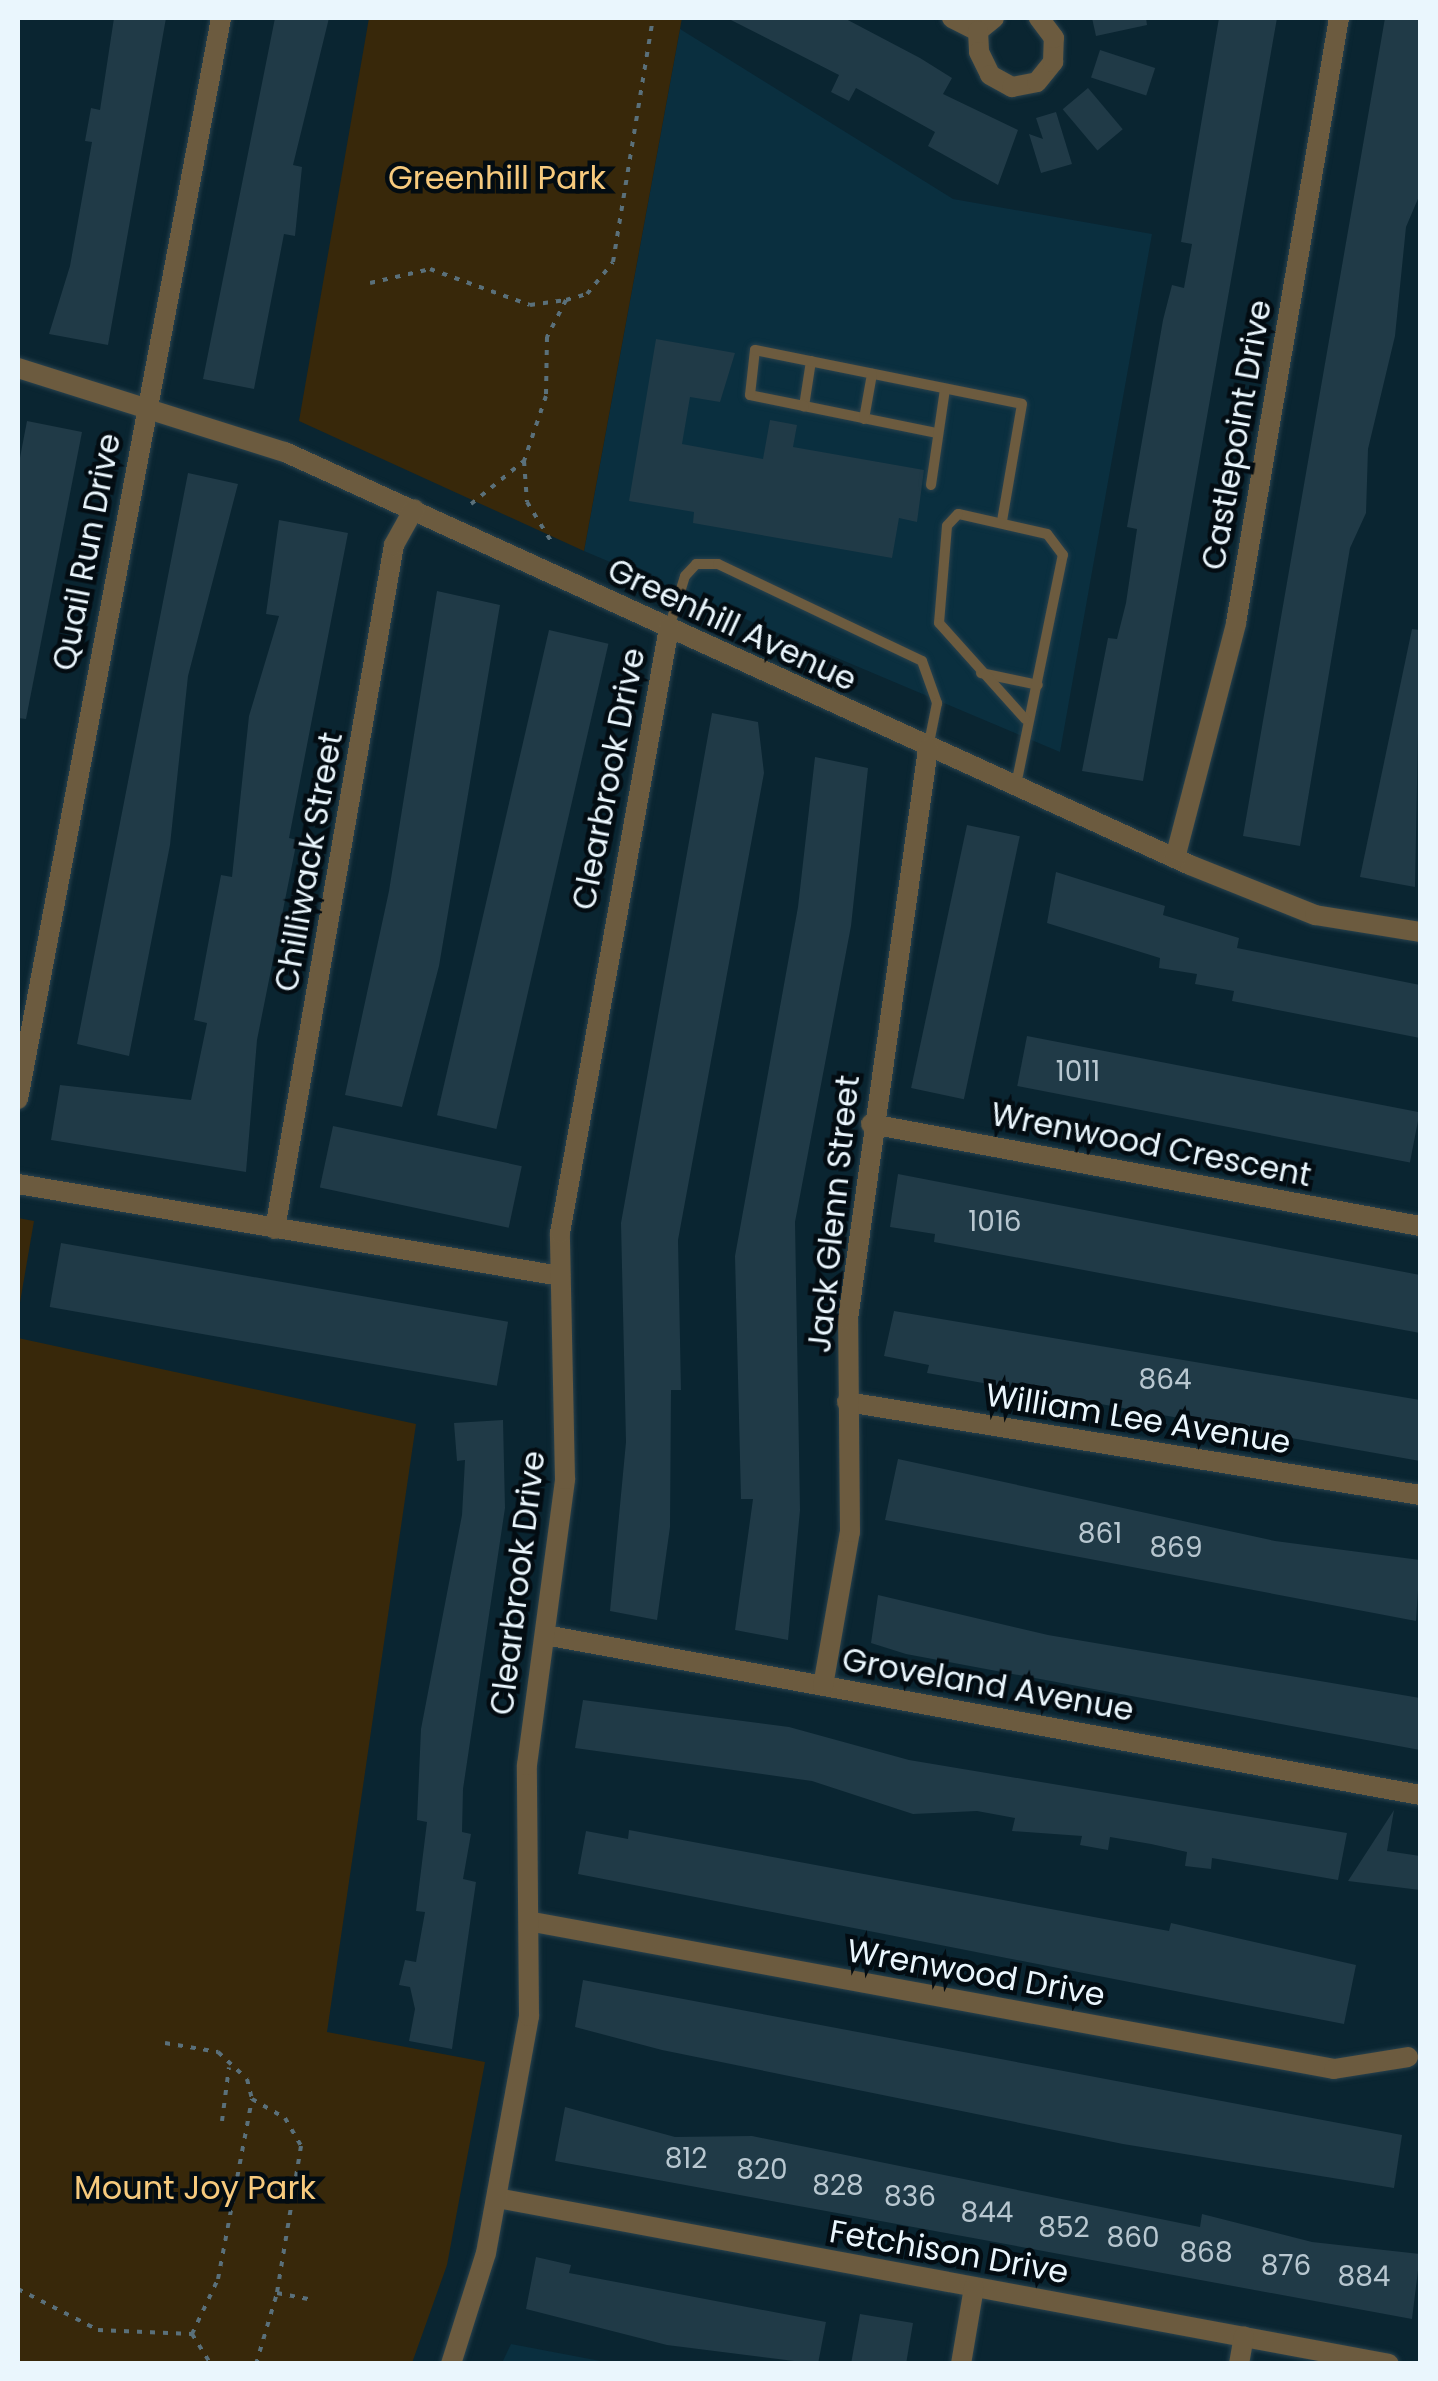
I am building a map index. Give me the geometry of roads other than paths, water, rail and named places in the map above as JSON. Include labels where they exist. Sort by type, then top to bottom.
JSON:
[{"type":"street","name":"Quail Run Drive","points":[[18,1099],[221,18]]},
{"type":"street","points":[[952,18],[986,24],[990,75],[1025,86],[1053,62],[1054,38],[1038,18]]},
{"type":"street","name":"Castlepoint Drive","points":[[1175,858],[1232,640],[1339,18]]},
{"type":"street","name":"Greenhill Avenue","points":[[18,368],[285,452],[928,749],[1314,915],[1420,932]]},
{"type":"street","name":"Chilliwack Street","points":[[275,1229],[394,545],[414,509]]},
{"type":"street","name":"Clearbrook Drive","points":[[451,2364],[498,2198],[529,2016],[533,1922],[526,1766],[564,1479],[560,1276],[566,1187],[668,628]]},
{"type":"street","name":"Jack Glenn Street","points":[[824,1686],[850,1532],[847,1402],[871,1124],[928,749]]},
{"type":"street","name":"Wrenwood Crescent","points":[[871,1124],[1420,1226]]},
{"type":"street","points":[[18,1184],[560,1276]]},
{"type":"street","name":"William Lee Avenue","points":[[847,1402],[1420,1495]]},
{"type":"street","name":"Groveland Avenue","points":[[545,1635],[1420,1795]]},
{"type":"street","name":"Wrenwood Drive","points":[[533,1922],[1334,2069],[1408,2057]]},
{"type":"street","name":"Fetchison Drive","points":[[498,2198],[1389,2364]]},
{"type":"street","points":[[960,2364],[974,2286]]},
{"type":"street","points":[[1239,2364],[1244,2336]]},
{"type":"lane","points":[[936,433],[750,395],[755,350],[1022,404],[1002,521]]},
{"type":"lane","points":[[804,406],[811,362]]},
{"type":"lane","points":[[864,419],[872,374]]},
{"type":"lane","points":[[930,485],[945,389]]},
{"type":"lane","points":[[1016,788],[1025,719],[1038,685],[1063,556],[1047,534],[958,514],[947,526],[934,606],[980,673],[1025,719]]},
{"type":"lane","points":[[668,628],[685,576],[706,563],[835,618],[922,661],[937,702],[928,749]]},
{"type":"lane","points":[[980,673],[1038,685]]},
{"type":"park label","name":"Greenhill Park","points":[[497,178]]},
{"type":"park label","name":"Mount Joy Park","points":[[195,2188]]}]
